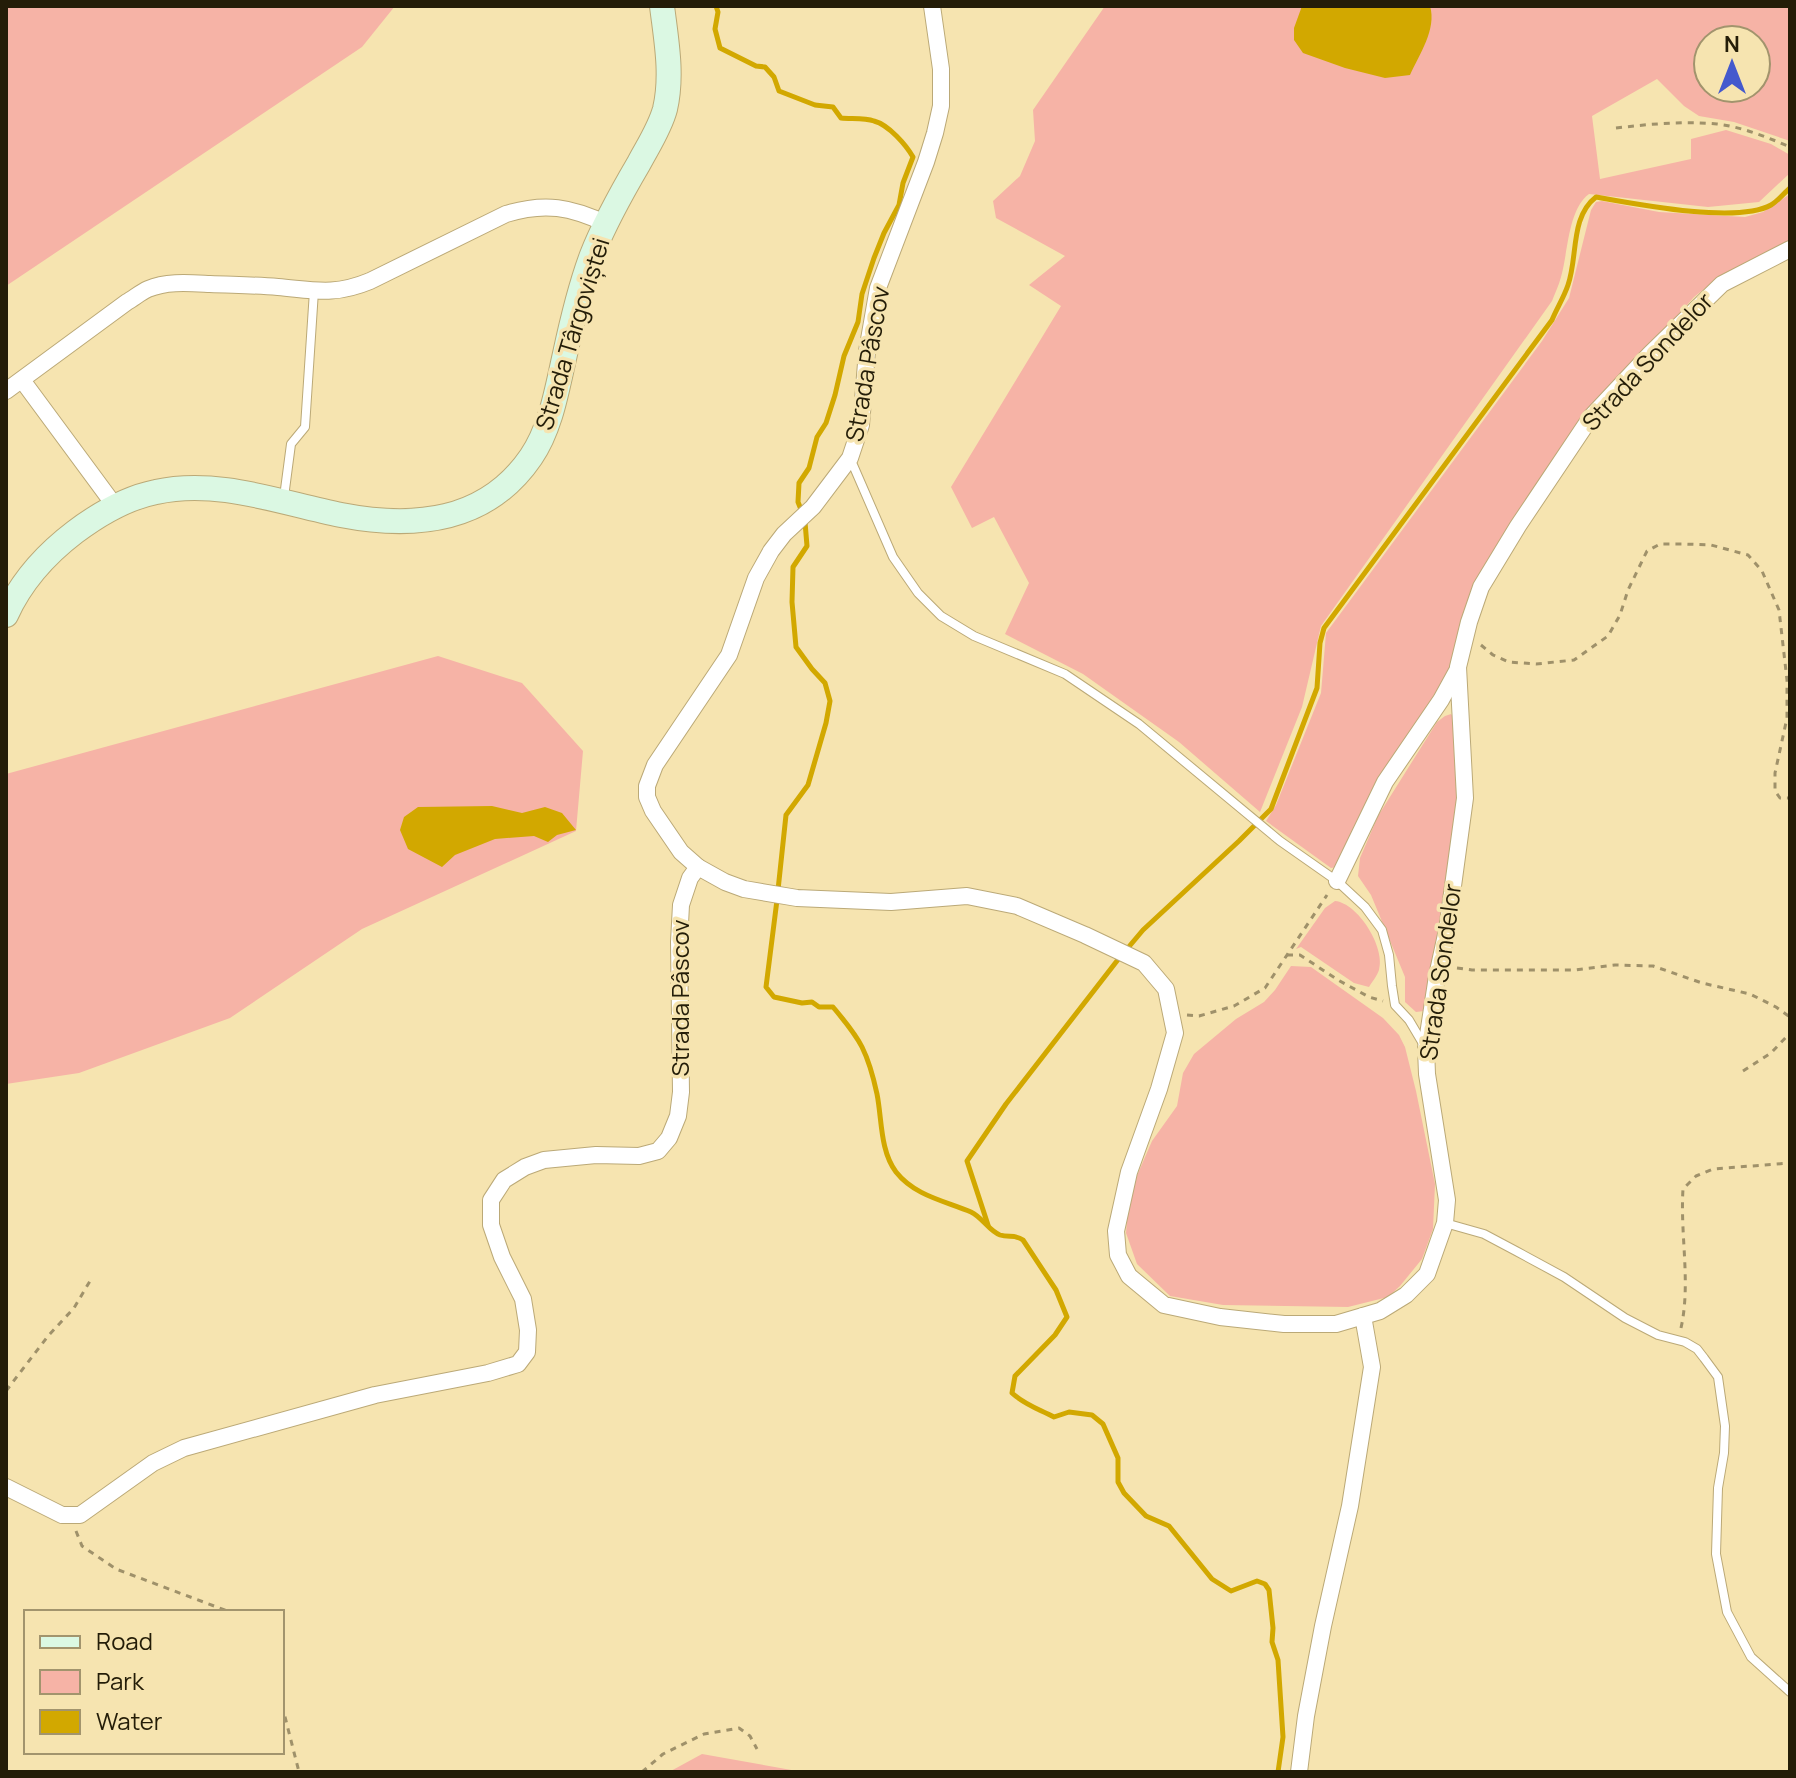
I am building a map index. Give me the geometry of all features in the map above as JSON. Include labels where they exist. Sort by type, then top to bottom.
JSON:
[{"type":"main road","name":"Strada Târgoviștei","points":[[6,615],[29,576],[69,537],[115,506],[156,492],[189,489],[225,491],[284,500],[340,515],[402,522],[449,516],[468,510],[492,498],[516,477],[532,456],[546,428],[579,294],[593,253],[657,131],[664,110],[668,71],[662,6]]},
{"type":"street","name":"Strada Pâscov","points":[[71,1516],[80,1515],[153,1463],[184,1448],[375,1395],[488,1373],[518,1364],[527,1352],[528,1330],[523,1299],[502,1257],[491,1225],[491,1200],[504,1180],[544,1160],[596,1155],[639,1156],[658,1151],[669,1138],[678,1116],[681,1092],[681,905],[690,878],[698,867],[681,852],[653,811],[647,797],[647,786],[655,765],[729,655],[756,578],[771,551],[813,507],[850,458],[861,425],[867,351],[878,288],[926,162],[941,106],[941,69],[932,6]]},
{"type":"street","points":[[6,391],[148,289],[186,283],[314,291],[352,288],[526,207],[564,208],[607,224]]},
{"type":"street","name":"Strada Sondelor","points":[[698,867],[744,889],[797,898],[891,902],[967,896],[1017,906],[1144,963],[1166,989],[1175,1033],[1159,1089],[1129,1172],[1116,1231],[1118,1255],[1129,1276],[1164,1305],[1220,1317],[1284,1324],[1336,1324],[1380,1311],[1406,1295],[1427,1274],[1445,1223],[1447,1200],[1427,1074],[1426,1048],[1447,930],[1465,798],[1458,667],[1481,587],[1591,417],[1722,284],[1790,249]]},
{"type":"street","points":[[22,380],[115,506]]},
{"type":"street","points":[[1337,881],[1385,782],[1441,700],[1458,667]]},
{"type":"street","points":[[1299,1772],[1306,1716],[1350,1506],[1372,1367],[1363,1316]]},
{"type":"street","points":[[6,1487],[35,1503],[71,1516]]},
{"type":"lane","points":[[284,500],[291,444],[305,427],[314,291]]},
{"type":"lane","points":[[850,458],[893,557],[918,593],[941,616],[974,636],[1065,674],[1139,724],[1280,841],[1337,881],[1365,907],[1382,930],[1389,955],[1395,1005],[1409,1020],[1426,1048]]},
{"type":"lane","points":[[1445,1223],[1484,1234],[1564,1277],[1625,1318],[1658,1335],[1685,1342],[1697,1349],[1718,1377],[1725,1426],[1718,1488],[1716,1554],[1727,1612],[1751,1657],[1790,1692]]},
{"type":"path","points":[[1616,128],[1661,123],[1719,124],[1746,130],[1790,147]]},
{"type":"path","points":[[1469,622],[1476,641],[1493,655],[1509,662],[1536,664],[1574,660],[1608,636],[1647,551],[1660,544],[1711,545],[1748,555],[1762,571],[1779,610],[1787,680],[1787,718],[1775,773],[1775,791],[1780,798],[1790,798]]},
{"type":"path","points":[[1171,1014],[1199,1016],[1234,1006],[1265,988],[1337,881]]},
{"type":"path","points":[[1287,955],[1300,955],[1369,997],[1395,1005]]},
{"type":"path","points":[[1439,968],[1574,970],[1615,965],[1653,966],[1702,983],[1750,994],[1790,1017]]},
{"type":"path","points":[[1743,1071],[1771,1053],[1790,1033]]},
{"type":"path","points":[[1675,1340],[1682,1324],[1684,1303],[1683,1189],[1696,1176],[1713,1169],[1790,1163]]},
{"type":"path","points":[[6,1391],[74,1308],[90,1281]]},
{"type":"path","points":[[71,1516],[82,1546],[116,1569],[225,1610]]},
{"type":"path","points":[[284,1713],[299,1772]]},
{"type":"path","points":[[642,1772],[663,1754],[704,1734],[739,1728],[750,1736],[757,1749]]},
{"type":"green space","points":[[6,6],[395,6],[362,47],[6,286]]},
{"type":"green space","points":[[1105,6],[1790,6],[1790,141],[1734,122],[1699,116],[1684,106],[1657,79],[1592,116],[1600,179],[1691,159],[1691,139],[1726,130],[1771,144],[1790,155],[1790,173],[1759,202],[1708,207],[1589,194],[1582,201],[1573,221],[1561,277],[1552,301],[1321,626],[1302,707],[1260,812],[1179,742],[1083,674],[1005,634],[1029,583],[994,517],[972,528],[951,487],[1061,306],[1029,285],[1065,256],[996,218],[993,201],[1020,176],[1035,141],[1033,110]]},
{"type":"green space","points":[[1790,194],[1790,243],[1723,274],[1694,297],[1594,410],[1494,553],[1458,652],[1443,682],[1337,867],[1331,868],[1266,821],[1276,805],[1321,693],[1326,633],[1542,341],[1569,298],[1591,210],[1596,202],[1659,212],[1745,217],[1763,212]]},
{"type":"green space","points":[[438,656],[522,683],[583,751],[576,831],[362,929],[230,1018],[79,1073],[6,1084],[6,774]]},
{"type":"green space","points":[[1451,714],[1457,723],[1460,795],[1441,929],[1424,1011],[1416,1012],[1405,1002],[1405,977],[1371,895],[1358,876],[1360,858],[1378,816],[1437,722]]},
{"type":"green space","points":[[1335,901],[1353,910],[1374,939],[1380,961],[1378,972],[1369,987],[1354,983],[1301,947],[1296,949],[1325,908]]},
{"type":"green space","points":[[1291,966],[1311,967],[1383,1018],[1399,1035],[1405,1047],[1435,1184],[1433,1229],[1422,1259],[1388,1297],[1348,1307],[1223,1305],[1170,1296],[1137,1264],[1126,1233],[1129,1194],[1152,1141],[1177,1106],[1183,1073],[1194,1054],[1236,1019],[1264,1002]]},
{"type":"green space","points":[[702,1754],[797,1771],[798,1772],[669,1772]]},
{"type":"water","points":[[1302,6],[1430,6],[1432,15],[1426,42],[1410,75],[1385,78],[1303,53],[1294,40],[1294,28]]},
{"type":"water","points":[[492,806],[522,813],[545,807],[562,813],[576,830],[557,835],[548,842],[534,836],[495,839],[455,855],[442,867],[408,849],[400,830],[404,817],[418,807]]},
{"type":"waterway","points":[[716,6],[715,29],[720,48],[756,66],[765,67],[774,77],[779,91],[815,105],[833,107],[841,118],[880,123],[896,136],[913,157],[899,205],[884,233],[862,294],[858,322],[844,356],[826,423],[817,437],[809,468],[799,483],[798,502],[802,512]]},
{"type":"waterway","points":[[1127,949],[1143,930],[1271,809],[1317,688],[1324,628],[1552,320],[1568,285],[1578,226],[1588,205],[1596,197],[1685,211],[1735,213],[1771,205],[1790,188]]},
{"type":"waterway","points":[[778,890],[786,815],[808,785],[830,701],[825,683],[796,647],[793,567],[807,546],[805,522]]},
{"type":"waterway","points":[[777,900],[766,987],[774,997],[833,1007],[852,1031],[871,1070],[884,1145],[896,1172],[921,1192],[975,1214],[996,1233],[1023,1240],[1056,1290],[1067,1317],[1055,1335],[1015,1376],[1012,1393],[1054,1417],[1069,1412],[1092,1415],[1103,1424],[1118,1458],[1118,1482],[1146,1516],[1169,1526],[1212,1579],[1231,1591],[1257,1581],[1269,1590],[1283,1737],[1278,1772]]},
{"type":"waterway","points":[[988,1225],[967,1161],[1006,1104],[1120,957]]}]
